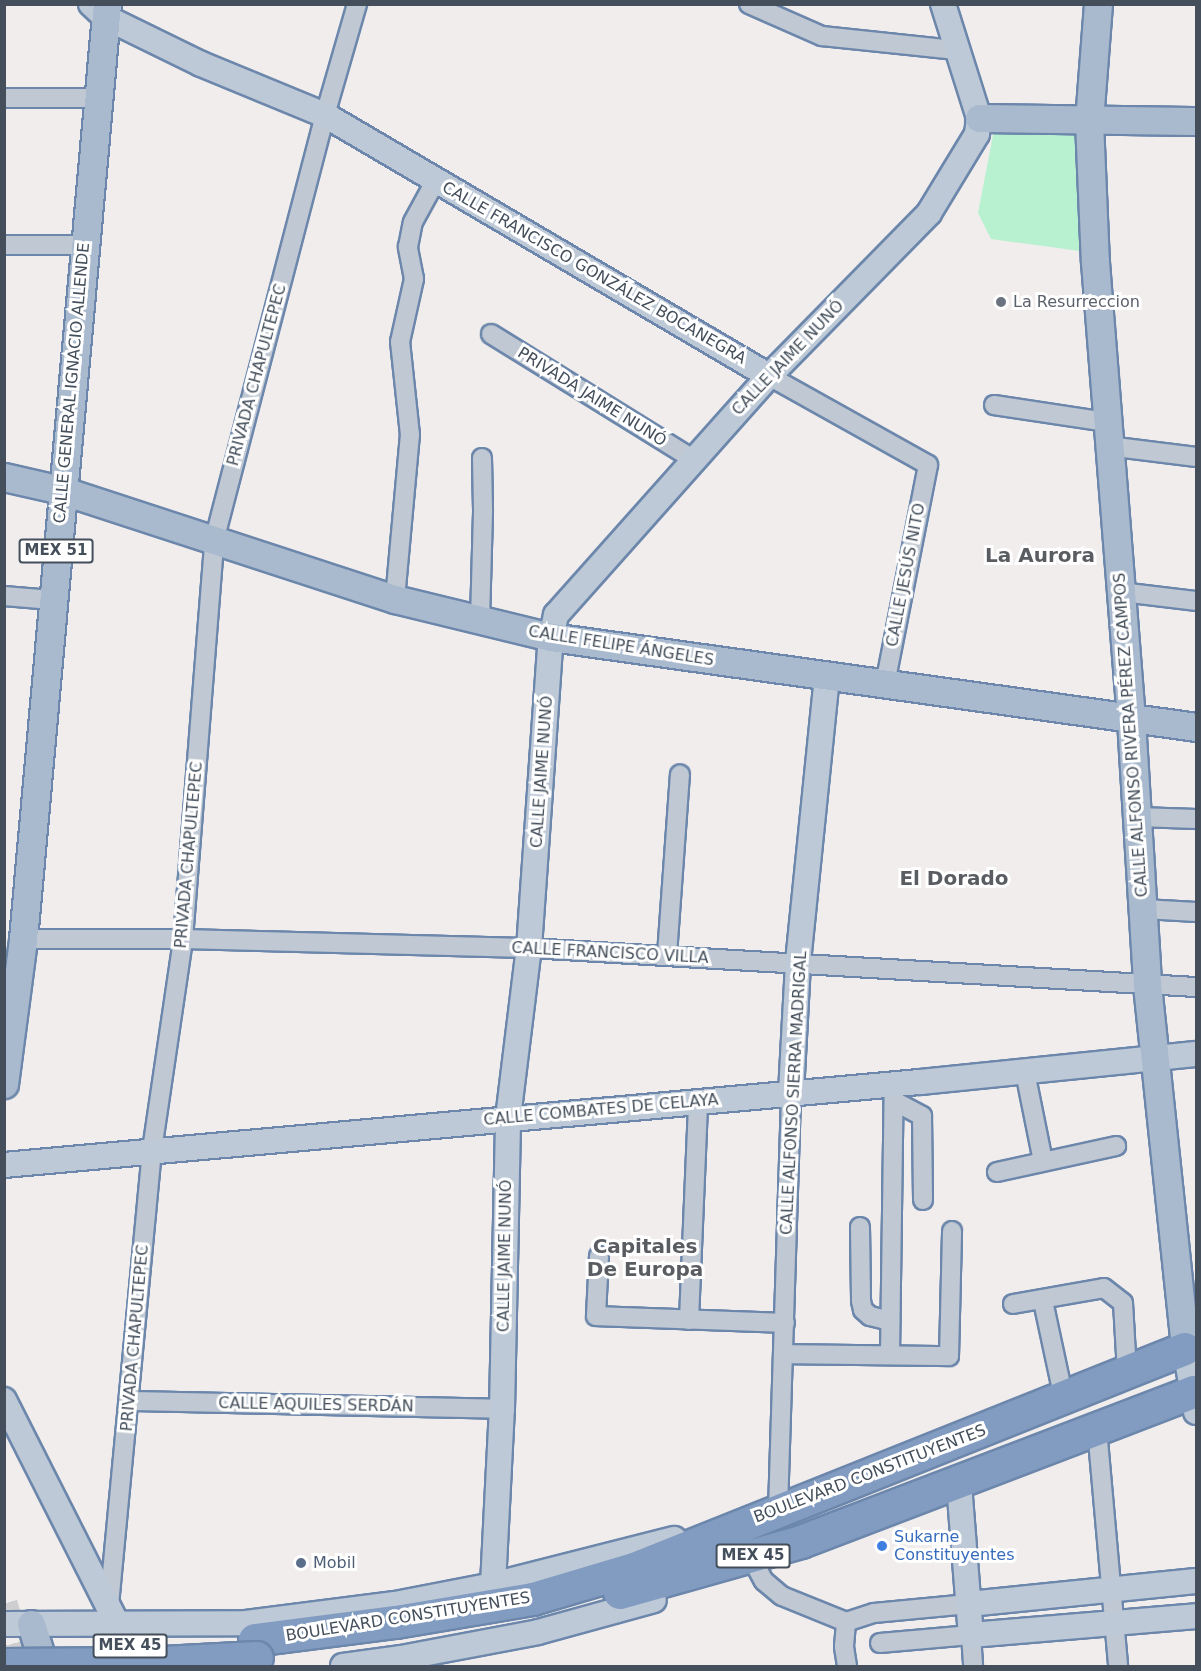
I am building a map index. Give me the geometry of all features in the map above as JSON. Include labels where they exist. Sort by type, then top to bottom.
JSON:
[{"type":"highway","name":"BOULEVARD CONSTITUYENTES","points":[[4,1665],[143,1664],[256,1658],[397,1632],[534,1599],[634,1569],[778,1510],[1064,1399],[1191,1346]]},
{"type":"highway","name":"BOULEVARD CONSTITUYENTES","points":[[4,1645],[138,1646],[255,1640],[397,1632],[535,1616],[752,1561],[959,1484],[1097,1429],[1195,1398]]},
{"type":"main road","points":[[943,4],[956,50],[980,118],[1197,121]]},
{"type":"main road","name":"CALLE ALFONSO RIVERA PÉREZ CAMPOS","points":[[1098,4],[1089,121],[1095,262],[1138,817],[1147,985],[1154,1058],[1191,1346]]},
{"type":"main road","name":"CALLE FRANCISCO GONZÁLEZ BOCANEGRA","points":[[101,9],[201,64],[325,115],[769,376]]},
{"type":"main road","name":"CALLE GENERAL IGNACIO ALLENDE","points":[[4,1084],[23,939],[61,490],[99,98],[101,9]]},
{"type":"main road","name":"CALLE JAIME NUNÓ","points":[[493,1585],[502,1409],[508,1118],[530,948],[551,637],[556,615],[769,376],[930,213],[977,134],[980,118]]},
{"type":"main road","name":"CALLE FELIPE ÁNGELES","points":[[4,477],[61,490],[395,599],[551,637],[1131,720],[1197,727]]},
{"type":"main road","name":"CALLE ALFONSO SIERRA MADRIGAL","points":[[791,1093],[798,963],[827,677]]},
{"type":"main road","name":"CALLE COMBATES DE CELAYA","points":[[4,1165],[791,1093],[894,1093],[1025,1072],[1197,1054]]},
{"type":"main road","points":[[1191,1346],[1195,1398]]},
{"type":"main road","points":[[4,1400],[113,1615],[148,1666]]},
{"type":"main road","points":[[959,1484],[971,1635],[1197,1616]]},
{"type":"main road","points":[[4,1624],[31,1624],[113,1615],[246,1623],[395,1604],[493,1585],[630,1552],[778,1510]]},
{"type":"main road","points":[[343,1666],[401,1658],[538,1632],[692,1589],[752,1561]]},
{"type":"main road","points":[[969,1604],[1197,1581]]},
{"type":"main road","points":[[31,1624],[44,1666]]},
{"type":"street","name":"PRIVADA CHAPULTEPEC","points":[[113,1615],[152,1150],[183,939],[214,541],[325,115],[357,4]]},
{"type":"street","points":[[749,4],[789,13],[822,36],[956,50]]},
{"type":"street","points":[[4,98],[99,98]]},
{"type":"street","points":[[395,599],[410,435],[400,342],[414,279],[408,247],[413,222],[436,180]]},
{"type":"street","points":[[4,245],[85,245]]},
{"type":"street","name":"PRIVADA JAIME NUNÓ","points":[[491,334],[694,460]]},
{"type":"street","name":"CALLE FRANCISCO GONZÁLEZ BOCANEGRA","points":[[769,376],[928,465]]},
{"type":"street","points":[[994,405],[1197,456]]},
{"type":"street","points":[[480,620],[482,458]]},
{"type":"street","name":"CALLE JESÚS NITO","points":[[885,685],[928,465]]},
{"type":"street","points":[[1121,592],[1197,601]]},
{"type":"street","points":[[4,596],[52,600]]},
{"type":"street","points":[[667,955],[680,774]]},
{"type":"street","points":[[1138,817],[1197,819]]},
{"type":"street","points":[[1144,909],[1197,912]]},
{"type":"street","name":"CALLE FRANCISCO VILLA","points":[[23,939],[183,939],[530,948],[1197,987]]},
{"type":"street","points":[[1025,1072],[1043,1161]]},
{"type":"street","name":"CALLE ALFONSO SIERRA MADRIGAL","points":[[778,1510],[791,1093]]},
{"type":"street","points":[[894,1093],[922,1116],[923,1200]]},
{"type":"street","points":[[890,1355],[894,1093]]},
{"type":"street","points":[[689,1320],[698,1101]]},
{"type":"street","points":[[997,1172],[1116,1146]]},
{"type":"street","points":[[860,1227],[863,1310],[870,1316],[890,1321]]},
{"type":"street","points":[[784,1354],[949,1356],[952,1232]]},
{"type":"street","points":[[599,1256],[596,1316],[785,1323]]},
{"type":"street","points":[[1013,1305],[1104,1288],[1123,1303],[1127,1372]]},
{"type":"street","points":[[1043,1301],[1064,1399]]},
{"type":"street","name":"CALLE AQUILES SERDÁN","points":[[130,1401],[502,1409]]},
{"type":"street","points":[[1097,1429],[1118,1666]]},
{"type":"street","points":[[752,1561],[764,1581],[782,1596],[846,1622],[874,1613],[969,1604]]},
{"type":"street","points":[[846,1622],[844,1646],[847,1666]]},
{"type":"street","points":[[880,1643],[971,1635],[973,1666]]},
{"type":"green space","points":[[995,125],[1076,131],[1080,251],[991,239],[978,213]]},
{"type":"tunnel","points":[[4,1603],[22,1666]]},
{"type":"place","name":"La Resurreccion","points":[[1001,302]]},
{"type":"place","name":"Sukarne Constituyentes","points":[[882,1546]]},
{"type":"place","name":"Mobil","points":[[301,1563]]},
{"type":"district","name":"La Aurora","points":[[1040,555]]},
{"type":"district","name":"El Dorado","points":[[954,878]]},
{"type":"district","name":"Capitales De Europa","points":[[645,1258]]}]
